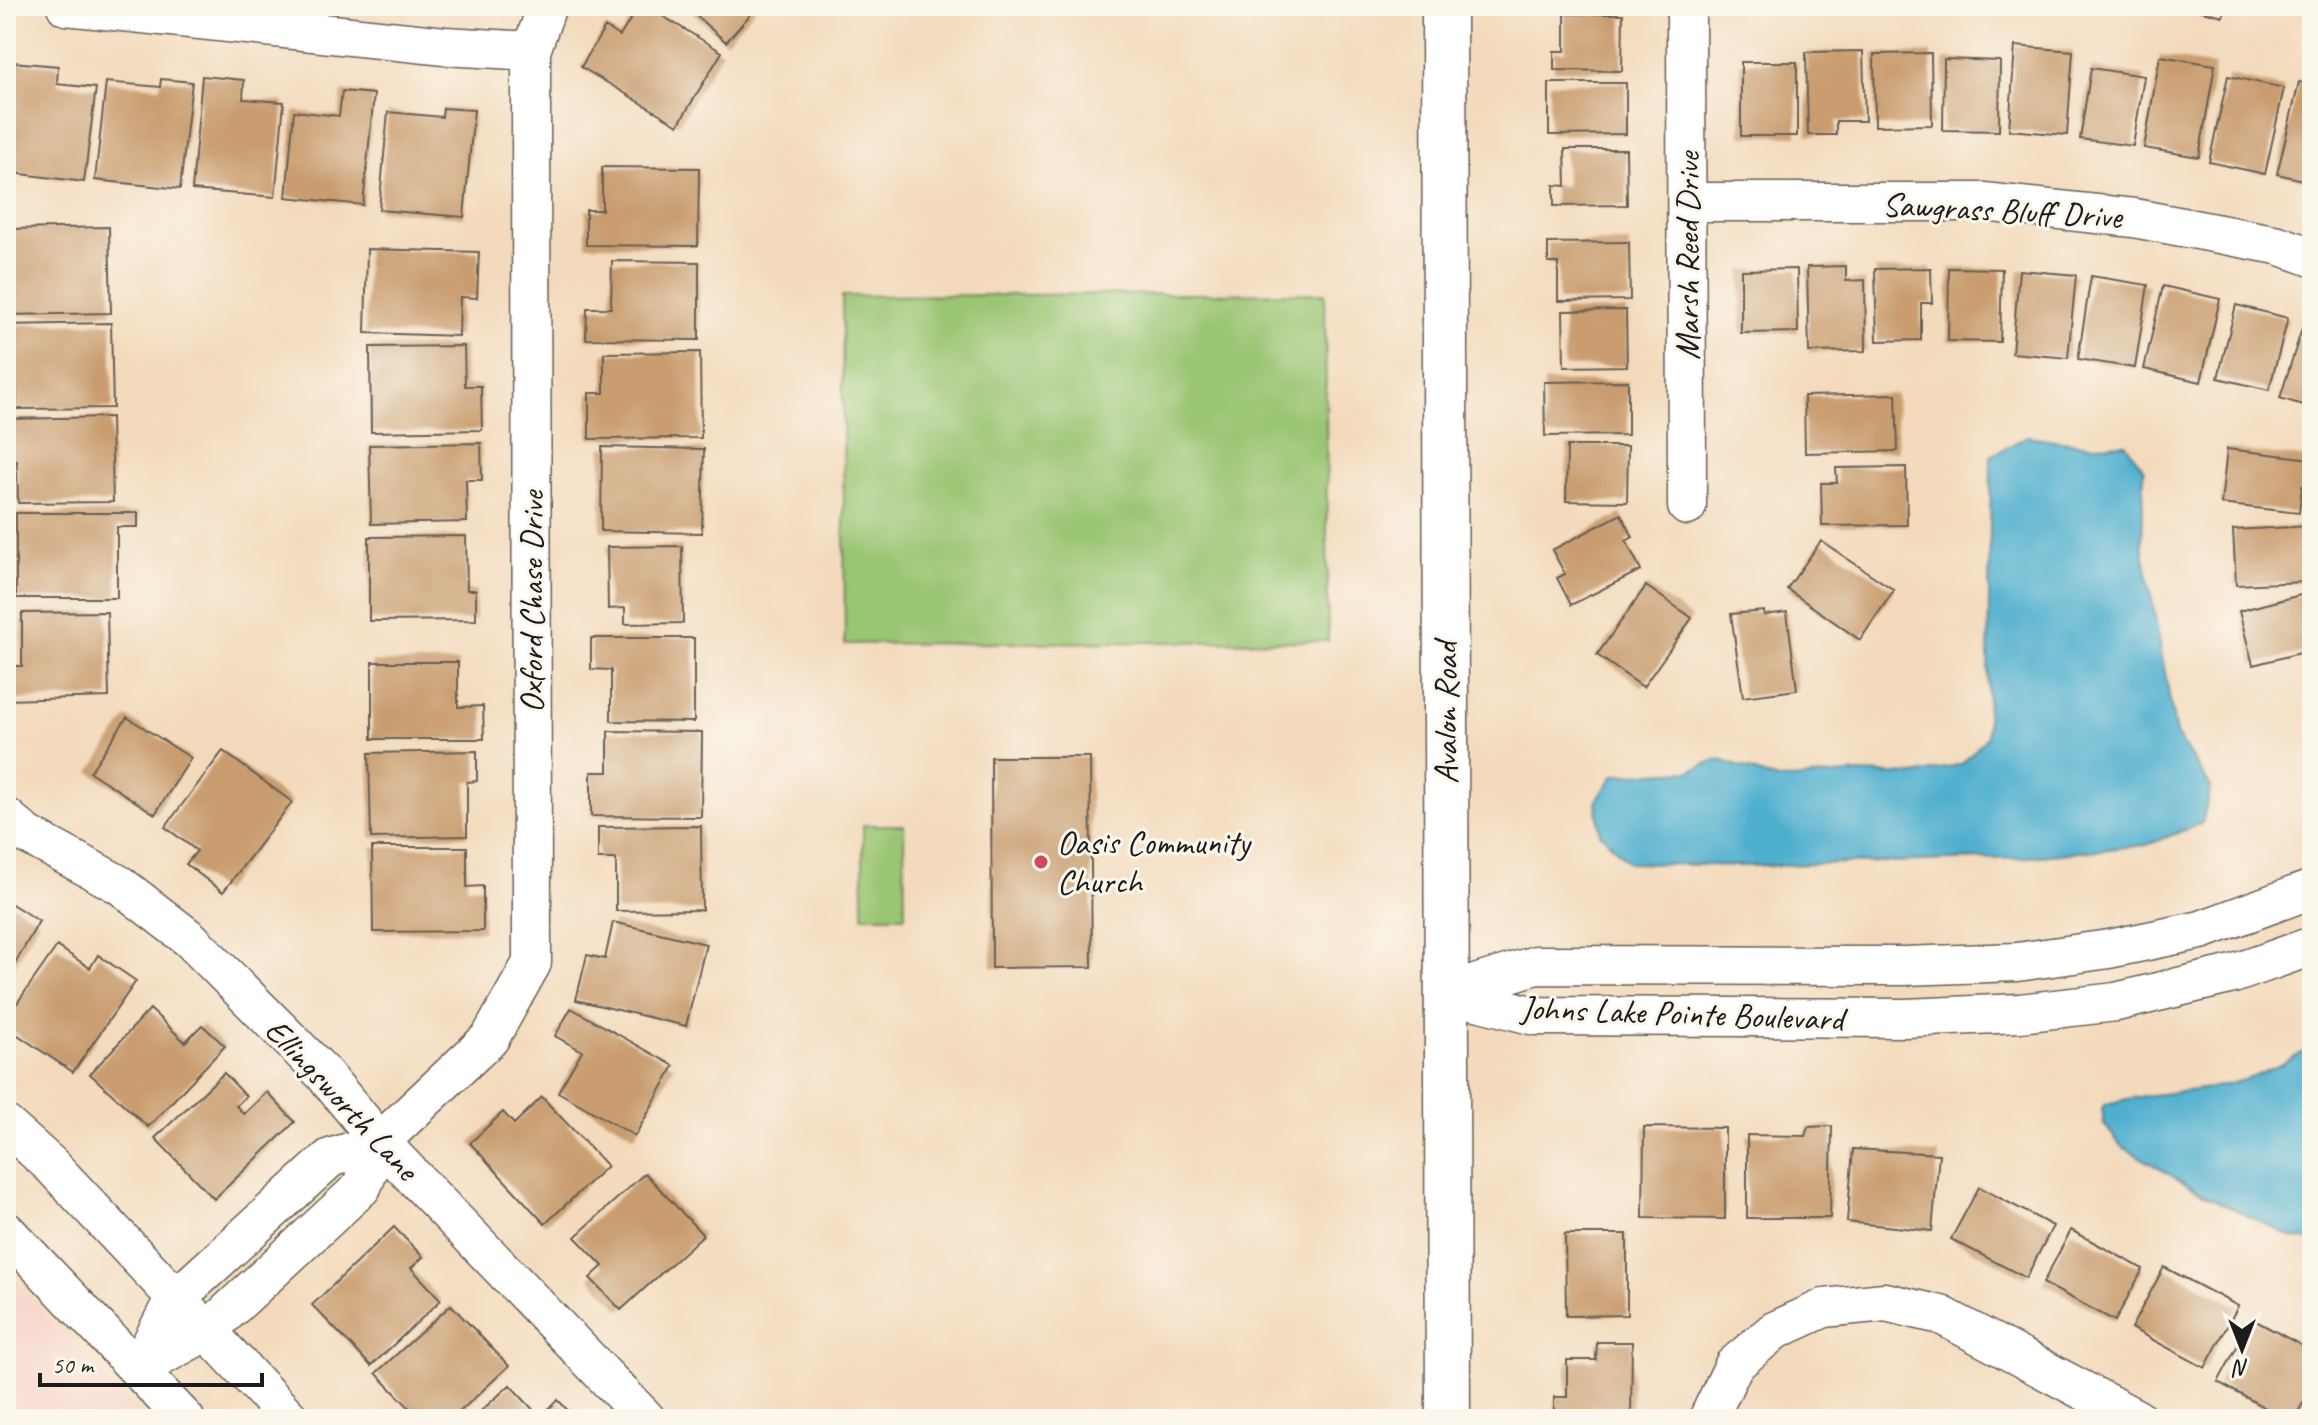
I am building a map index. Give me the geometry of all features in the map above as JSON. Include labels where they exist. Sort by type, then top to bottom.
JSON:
[{"type":"main road","name":"Avalon Road","points":[[1444,6],[1448,1419]]},
{"type":"street","points":[[66,6],[445,46],[531,51]]},
{"type":"street","name":"Oxford Chase Drive","points":[[138,1369],[207,1331],[362,1187],[380,1142],[490,1038],[532,963],[531,51],[547,6]]},
{"type":"street","name":"Marsh Reed Drive","points":[[1686,6],[1687,506]]},
{"type":"street","name":"Sawgrass Bluff Drive","points":[[1687,202],[1984,202],[2134,218],[2278,245],[2312,257]]},
{"type":"street","name":"Ellingsworth Lane","points":[[6,817],[26,834],[120,885],[190,939],[323,1073],[380,1142],[646,1419]]},
{"type":"street","name":"Johns Lake Pointe Boulevard","points":[[1446,993],[1536,965],[1904,966],[2017,962],[2109,949],[2201,930],[2312,889]]},
{"type":"street","name":"Johns Lake Pointe Boulevard","points":[[1446,993],[1535,1016],[1905,1018],[2020,1013],[2116,1002],[2233,974],[2312,946]]},
{"type":"street","points":[[1904,966],[1905,1018]]},
{"type":"street","points":[[6,1125],[51,1165],[290,1419]]},
{"type":"street","name":"Oxford Chase Drive","points":[[138,1369],[175,1297],[330,1158],[380,1142]]},
{"type":"street","points":[[265,1218],[295,1250]]},
{"type":"street","points":[[6,1231],[185,1419]]},
{"type":"street","points":[[1708,1419],[1734,1365],[1774,1331],[1824,1308],[1885,1302],[1941,1315],[2079,1404],[2137,1419]]},
{"type":"shaded area","points":[[6,1273],[88,1361],[142,1419],[6,1419]]},
{"type":"green space","points":[[1325,293],[1328,641],[845,644],[842,296]]},
{"type":"green space","points":[[863,825],[904,825],[905,916],[863,916]]},
{"type":"water","points":[[2027,436],[2090,445],[2126,444],[2144,470],[2142,544],[2176,734],[2211,787],[2202,823],[2147,845],[2021,858],[1744,866],[1629,863],[1600,833],[1596,802],[1614,775],[1690,771],[1718,759],[1778,780],[1859,773],[1915,775],[1962,764],[1987,737],[1991,456]]},
{"type":"water","points":[[2312,1048],[2312,1240],[2294,1238],[2203,1194],[2121,1146],[2104,1124],[2102,1108],[2107,1104],[2237,1082],[2270,1070]]},
{"type":"building","points":[[639,6],[646,6],[722,52],[678,125],[581,67],[605,27],[620,36]]},
{"type":"building","points":[[685,6],[758,6],[726,42]]},
{"type":"building","points":[[2180,6],[2225,6],[2223,16]]},
{"type":"building","points":[[1565,14],[1623,14],[1622,71],[1554,70],[1554,51],[1565,51]]},
{"type":"building","points":[[2015,46],[2073,51],[2067,135],[2009,130]]},
{"type":"building","points":[[1863,51],[1865,121],[1836,121],[1836,135],[1808,135],[1806,52]]},
{"type":"building","points":[[1931,53],[1932,125],[1875,126],[1874,54]]},
{"type":"building","points":[[2160,56],[2215,65],[2199,157],[2144,148]]},
{"type":"building","points":[[1944,59],[2000,61],[1999,131],[1943,130]]},
{"type":"building","points":[[12,62],[58,66],[57,84],[96,88],[84,182],[6,172],[6,125]]},
{"type":"building","points":[[1741,62],[1797,62],[1797,136],[1741,136]]},
{"type":"building","points":[[2091,68],[2144,76],[2133,146],[2080,139]]},
{"type":"building","points":[[202,76],[244,80],[243,99],[284,102],[275,197],[192,190]]},
{"type":"building","points":[[2228,76],[2284,88],[2265,174],[2209,162]]},
{"type":"building","points":[[161,79],[192,82],[180,189],[95,180],[106,82],[160,87]]},
{"type":"building","points":[[2299,82],[2312,85],[2312,182],[2277,174]]},
{"type":"building","points":[[1549,83],[1626,83],[1626,134],[1549,135]]},
{"type":"building","points":[[342,91],[374,94],[363,205],[286,197],[294,111],[339,116]]},
{"type":"building","points":[[443,108],[474,110],[464,217],[379,210],[388,112],[442,117]]},
{"type":"building","points":[[1565,149],[1626,149],[1627,205],[1554,206],[1554,185],[1566,186]]},
{"type":"building","points":[[602,167],[699,168],[698,246],[586,245],[586,210],[602,210]]},
{"type":"building","points":[[109,227],[111,313],[6,315],[6,270],[13,270],[12,229]]},
{"type":"building","points":[[1629,242],[1630,300],[1558,301],[1558,263],[1548,263],[1548,243]]},
{"type":"building","points":[[367,249],[479,252],[477,298],[460,297],[459,336],[365,333]]},
{"type":"building","points":[[612,261],[699,262],[699,340],[586,339],[587,308],[611,308]]},
{"type":"building","points":[[1846,266],[1846,281],[1865,280],[1866,351],[1809,352],[1807,267]]},
{"type":"building","points":[[1931,268],[1932,303],[1921,303],[1921,340],[1877,341],[1875,269]]},
{"type":"building","points":[[1949,268],[2002,269],[2000,342],[1948,341]]},
{"type":"building","points":[[1797,269],[1798,332],[1741,333],[1741,270]]},
{"type":"building","points":[[2019,270],[2076,275],[2068,358],[2012,353]]},
{"type":"building","points":[[2091,276],[2148,285],[2135,368],[2078,359]]},
{"type":"building","points":[[2163,286],[2220,299],[2201,382],[2144,369]]},
{"type":"building","points":[[2236,305],[2288,318],[2269,390],[2218,378]]},
{"type":"building","points":[[1626,310],[1627,366],[1564,367],[1563,311]]},
{"type":"building","points":[[2304,322],[2312,325],[2312,408],[2280,398]]},
{"type":"building","points":[[111,323],[113,408],[17,409],[16,367],[6,367],[6,325]]},
{"type":"building","points":[[464,346],[465,386],[481,386],[482,430],[371,432],[370,347]]},
{"type":"building","points":[[700,352],[701,438],[589,439],[589,393],[604,393],[604,353]]},
{"type":"building","points":[[1628,381],[1628,435],[1545,436],[1544,382]]},
{"type":"building","points":[[1896,394],[1898,451],[1805,453],[1804,396]]},
{"type":"building","points":[[111,417],[113,502],[18,503],[17,461],[6,462],[6,419]]},
{"type":"building","points":[[481,443],[482,480],[466,480],[467,522],[371,524],[369,445]]},
{"type":"building","points":[[1567,446],[1628,446],[1627,502],[1566,501]]},
{"type":"building","points":[[602,447],[704,449],[702,533],[601,531]]},
{"type":"building","points":[[2227,449],[2312,459],[2311,487],[2302,486],[2299,513],[2221,504]]},
{"type":"building","points":[[1906,467],[1907,525],[1822,526],[1821,483],[1837,483],[1836,468]]},
{"type":"building","points":[[16,513],[138,513],[138,527],[117,527],[117,598],[16,598]]},
{"type":"building","points":[[1621,514],[1633,537],[1626,541],[1641,570],[1571,605],[1557,578],[1565,574],[1552,550]]},
{"type":"building","points":[[2312,526],[2312,558],[2304,558],[2305,582],[2236,585],[2233,530]]},
{"type":"building","points":[[466,536],[467,590],[476,590],[476,620],[369,621],[369,537]]},
{"type":"building","points":[[1821,541],[1894,590],[1860,640],[1787,589]]},
{"type":"building","points":[[682,546],[683,623],[625,624],[625,608],[608,609],[607,547]]},
{"type":"building","points":[[1646,586],[1692,618],[1643,687],[1597,655]]},
{"type":"building","points":[[2312,592],[2312,650],[2253,665],[2239,611]]},
{"type":"building","points":[[1764,611],[1764,615],[1787,612],[1797,690],[1743,697],[1731,614]]},
{"type":"building","points":[[107,612],[109,697],[6,700],[6,666],[22,666],[22,613]]},
{"type":"building","points":[[591,638],[694,638],[694,722],[611,721],[611,670],[591,669]]},
{"type":"building","points":[[372,662],[458,662],[458,707],[483,706],[484,739],[372,739]]},
{"type":"building","points":[[127,717],[191,758],[155,814],[90,772]]},
{"type":"building","points":[[608,731],[702,732],[701,817],[591,816],[591,772],[608,772]]},
{"type":"building","points":[[223,751],[292,802],[223,892],[186,864],[197,851],[165,827]]},
{"type":"building","points":[[477,751],[477,781],[467,782],[467,836],[371,838],[369,753]]},
{"type":"building","name":"Oasis Community Church","points":[[991,757],[1090,757],[1092,967],[992,968]]},
{"type":"building","points":[[701,826],[702,910],[616,911],[616,859],[598,859],[598,827]]},
{"type":"building","points":[[372,847],[467,847],[467,887],[483,886],[483,931],[373,932]]},
{"type":"building","points":[[10,903],[39,921],[6,980],[6,909]]},
{"type":"building","points":[[613,922],[706,944],[686,1026],[576,1000],[587,955],[605,959]]},
{"type":"building","points":[[57,946],[90,968],[98,955],[136,981],[73,1072],[6,1027],[6,1019]]},
{"type":"building","points":[[571,1008],[674,1066],[635,1136],[558,1092],[582,1051],[555,1036]]},
{"type":"building","points":[[150,1009],[185,1042],[202,1025],[225,1046],[148,1127],[90,1074]]},
{"type":"building","points":[[224,1073],[246,1096],[236,1106],[244,1114],[267,1092],[295,1122],[214,1199],[155,1138]]},
{"type":"building","points":[[542,1097],[607,1166],[545,1224],[470,1143],[503,1112],[514,1124]]},
{"type":"building","points":[[1832,1126],[1830,1218],[1747,1218],[1747,1135],[1805,1136],[1808,1127]]},
{"type":"building","points":[[1644,1127],[1725,1128],[1725,1219],[1643,1218]]},
{"type":"building","points":[[1853,1149],[1939,1154],[1932,1231],[1847,1222]]},
{"type":"building","points":[[645,1173],[703,1235],[621,1310],[590,1278],[603,1266],[575,1237]]},
{"type":"building","points":[[1979,1187],[2053,1226],[2026,1278],[1951,1239]]},
{"type":"building","points":[[394,1227],[423,1257],[411,1268],[441,1300],[371,1366],[312,1305]]},
{"type":"building","points":[[2071,1230],[2143,1269],[2115,1321],[2043,1283]]},
{"type":"building","points":[[1565,1234],[1627,1234],[1627,1315],[1566,1316]]},
{"type":"building","points":[[2164,1267],[2238,1306],[2205,1368],[2131,1328]]},
{"type":"building","points":[[451,1305],[509,1366],[452,1419],[420,1419],[376,1373]]},
{"type":"building","points":[[2252,1319],[2312,1351],[2312,1387],[2294,1419],[2285,1419],[2218,1382]]},
{"type":"building","points":[[1597,1342],[1632,1342],[1631,1419],[1554,1419],[1554,1397],[1567,1397],[1567,1360],[1596,1360]]},
{"type":"building","points":[[510,1385],[540,1417],[558,1400],[576,1419],[472,1419]]},
{"type":"place","name":"Oasis Community Church","points":[[1041,862]]}]
